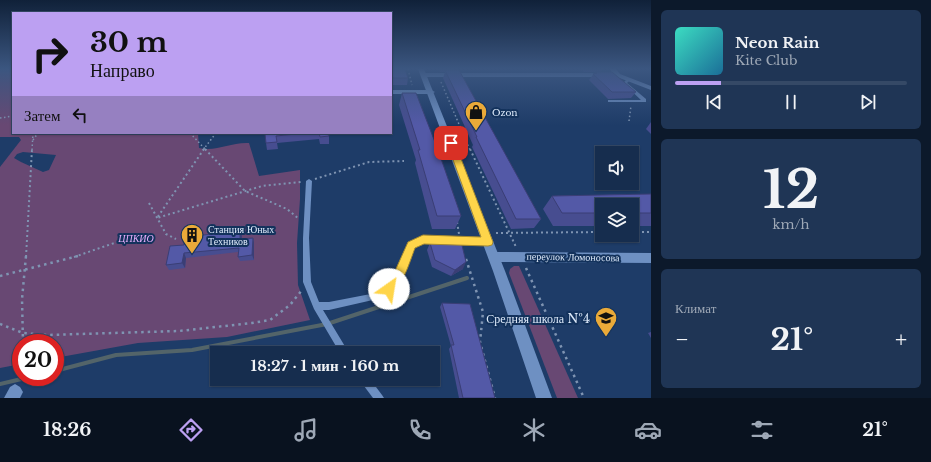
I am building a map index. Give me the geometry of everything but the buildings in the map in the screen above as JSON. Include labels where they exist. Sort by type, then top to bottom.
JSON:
[{"type":"street","points":[[429,88],[494,256],[544,398]]},
{"type":"street","points":[[392,92],[431,92]]},
{"type":"street","name":"переулок Ломоносова","points":[[494,256],[651,258]]},
{"type":"lane","points":[[630,88],[644,100]]},
{"type":"lane","points":[[610,101],[644,102],[644,100],[651,100]]},
{"type":"lane","points":[[309,181],[307,282],[317,306],[341,346]]},
{"type":"lane","points":[[317,306],[329,306],[383,295],[395,284],[411,245],[423,240],[460,241],[486,237]]},
{"type":"lane","points":[[370,386],[379,398]]},
{"type":"path","points":[[413,88],[414,92]]},
{"type":"path","points":[[444,88],[584,398]]},
{"type":"path","points":[[629,122],[631,101]]},
{"type":"path","points":[[0,118],[12,116]]},
{"type":"path","points":[[23,333],[22,299],[33,134]]},
{"type":"path","points":[[33,140],[37,134]]},
{"type":"path","points":[[191,134],[245,191],[254,197],[270,201],[288,209],[307,225]]},
{"type":"path","points":[[157,218],[193,163],[215,134]]},
{"type":"path","points":[[157,218],[262,186],[309,181],[369,162],[404,161]]},
{"type":"path","points":[[149,203],[166,234],[176,239]]},
{"type":"path","points":[[457,222],[460,241],[483,312],[480,342],[495,398]]},
{"type":"path","points":[[486,237],[509,233],[595,232]]},
{"type":"path","points":[[639,232],[651,232]]},
{"type":"path","points":[[459,233],[465,233]]},
{"type":"path","points":[[0,276],[24,268],[79,256],[120,241]]},
{"type":"path","points":[[0,324],[23,333],[47,335],[97,335],[179,331],[252,323],[270,320],[290,305],[307,282]]},
{"type":"green space","name":"ЦПКИО","points":[[0,88],[12,88],[12,134],[198,134],[199,148],[212,149],[249,143],[259,176],[300,170],[297,243],[298,285],[310,320],[227,337],[138,343],[64,356],[64,334],[12,334],[12,366],[0,368],[0,167],[21,140],[19,137],[0,137]],"holes":[[[23,152],[56,155],[49,170],[43,172],[21,162],[14,158],[17,154]]]},
{"type":"green space","points":[[514,266],[519,266],[578,398],[557,398],[509,273],[510,269]]},
{"type":"waterway","points":[[64,369],[116,355],[192,350],[327,324],[467,278]]},
{"type":"waterway","points":[[0,384],[12,381]]},
{"type":"place","name":"Ozon","points":[[476,132]]},
{"type":"place","name":"Станция Юных Техников","points":[[192,254]]},
{"type":"place","name":"Средняя школа №4","points":[[606,338]]},
{"type":"route","points":[[389,289],[395,284],[411,245],[423,240],[488,242],[451,143]]}]
